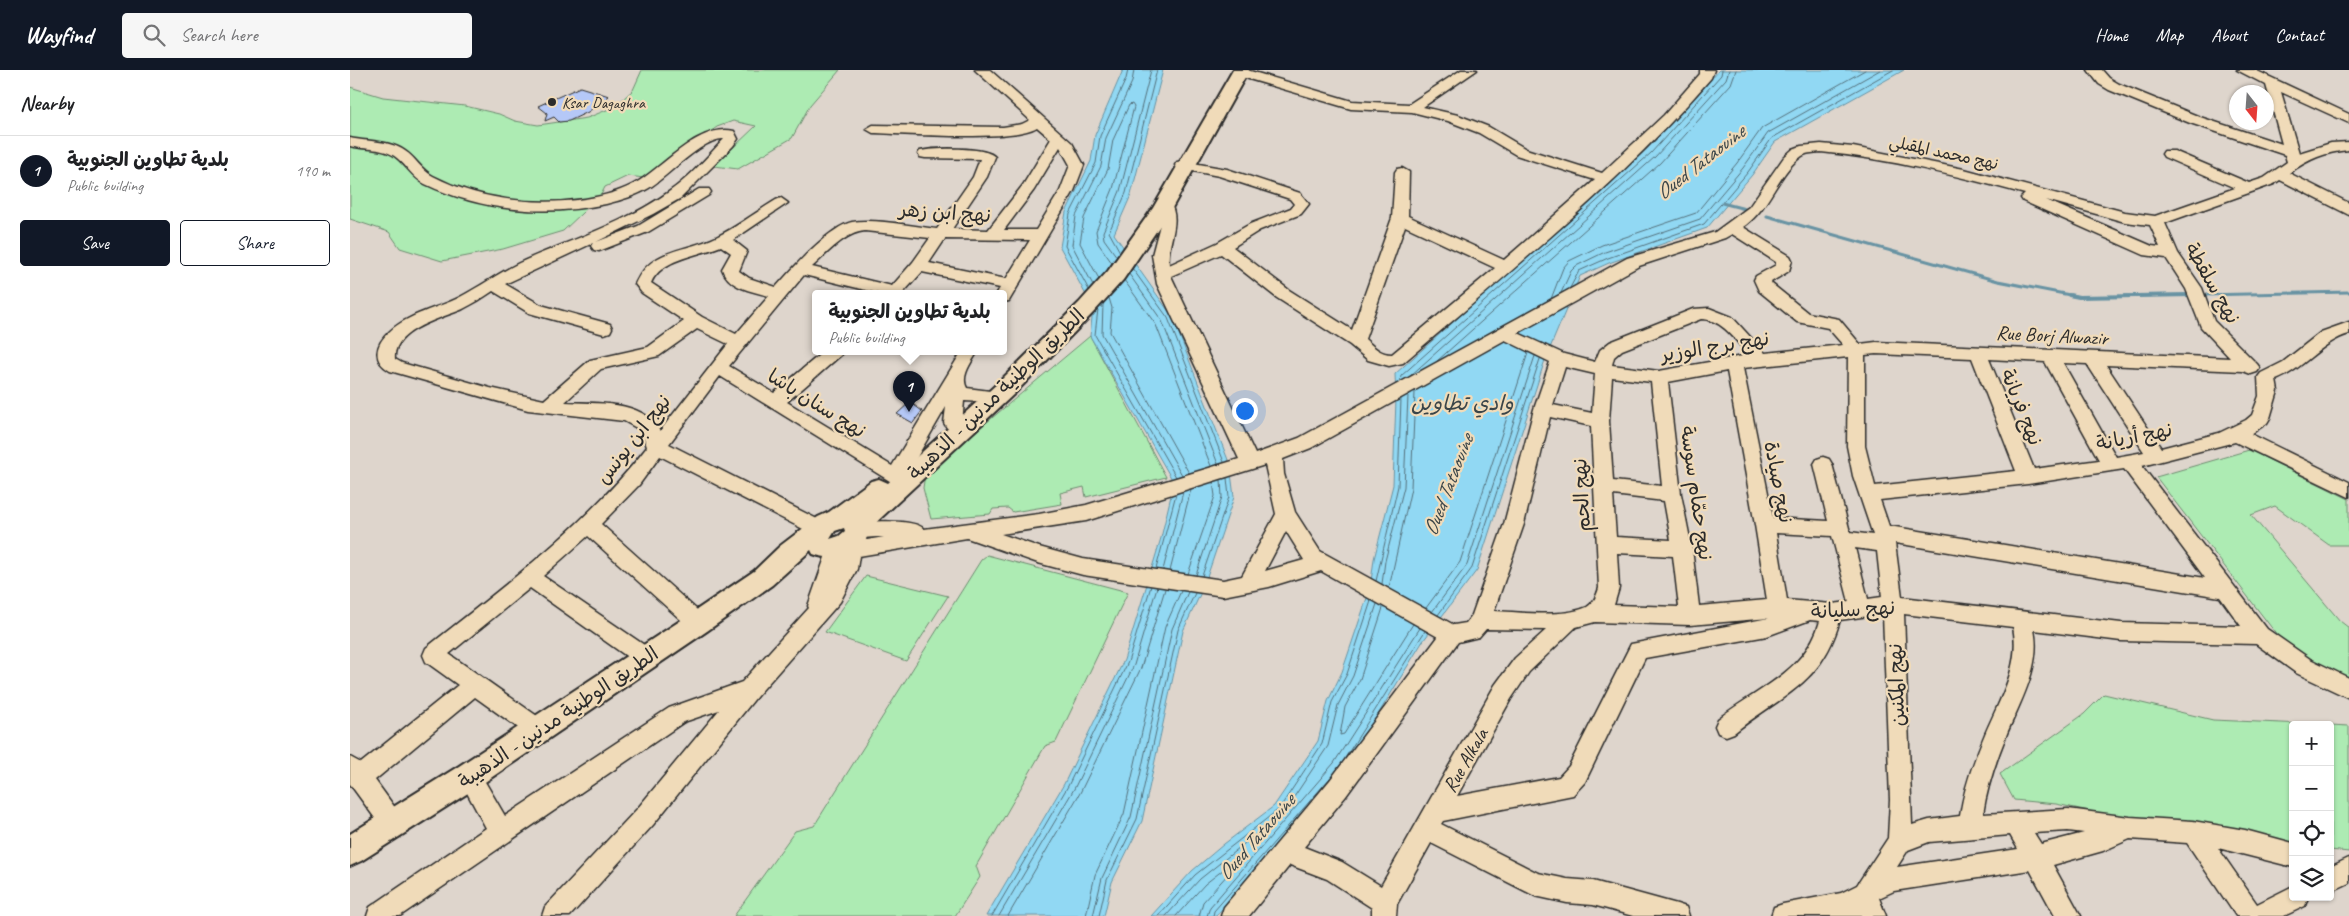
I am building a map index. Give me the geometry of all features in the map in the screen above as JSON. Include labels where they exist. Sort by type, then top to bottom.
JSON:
[{"type":"main road","name":"الطريق الوطنية مدنين - الذهيبة","points":[[350,851],[469,776],[762,578],[840,537],[994,391],[1095,299],[1133,253],[1241,71]]},
{"type":"main road","name":"الطريق الوطنية مدنين - الذهيبة","points":[[840,537],[896,473],[957,426]]},
{"type":"street","points":[[982,70],[1058,138],[1074,157],[1077,165],[1075,173],[1041,236],[1007,290]]},
{"type":"street","points":[[1412,108],[1470,70]]},
{"type":"street","points":[[1222,247],[1283,294],[1381,359],[1397,359],[1504,266],[1556,224],[1605,179],[1669,118],[1706,74],[1707,70]]},
{"type":"street","points":[[2094,70],[2114,87],[2293,157]]},
{"type":"street","points":[[1241,71],[1350,105],[1412,108],[1468,122],[1521,152],[1605,179]]},
{"type":"street","points":[[2249,71],[2349,119]]},
{"type":"street","points":[[2272,83],[2293,157]]},
{"type":"street","points":[[873,129],[1003,131],[1026,128],[1039,120]]},
{"type":"street","points":[[350,142],[392,149],[400,153],[416,172],[428,180],[477,198],[509,204],[547,207],[602,201],[622,196],[651,180],[709,138],[725,133],[731,136],[728,143],[680,191],[668,199],[615,228],[554,254],[493,284],[466,301],[401,331],[388,343],[385,354],[387,362],[419,374],[512,400],[548,407],[609,412],[640,419],[652,430],[656,446],[840,537],[815,614],[749,689],[645,817],[554,916]]},
{"type":"street","points":[[991,236],[1029,187],[1058,138]]},
{"type":"street","name":"نهج محمد المقبلي","points":[[840,537],[889,544],[934,534],[1072,516],[1121,504],[1168,487],[1274,455],[1305,442],[1390,397],[1562,300],[1634,262],[1720,235],[1733,228],[1754,210],[1789,160],[1798,152],[1806,149],[1821,148],[1853,151],[1999,181],[2125,217],[2156,221],[2269,181],[2279,174],[2293,157],[2319,150],[2349,146]]},
{"type":"street","points":[[897,290],[919,266],[980,177],[988,162],[986,155],[925,154]]},
{"type":"street","points":[[2169,154],[2248,188]]},
{"type":"street","points":[[1162,274],[1222,247],[1255,226],[1300,208],[1300,200],[1295,196],[1188,162]]},
{"type":"street","points":[[1356,341],[1400,218],[1402,172]]},
{"type":"street","points":[[2279,174],[2324,195],[2349,210]]},
{"type":"street","points":[[1999,181],[2051,210],[2105,230],[2149,252],[2171,254]]},
{"type":"street","points":[[554,254],[595,248],[629,236],[704,192]]},
{"type":"street","points":[[739,343],[696,321],[648,289],[643,284],[644,279],[660,263],[669,258],[722,240],[781,203]]},
{"type":"street","points":[[1156,212],[1169,219],[1161,246],[1162,274],[1241,465]]},
{"type":"street","points":[[1400,218],[1478,252],[1504,266]]},
{"type":"street","name":"نهج سلقطة","points":[[2156,221],[2171,254],[2194,288],[2211,330],[2246,365],[2267,377]]},
{"type":"street","name":"نهج ابن زهر","points":[[847,229],[865,226],[940,234],[1041,236]]},
{"type":"street","points":[[1733,228],[1784,260],[1783,267],[1762,280],[1765,287],[1803,318],[1832,323],[1857,351]]},
{"type":"street","name":"نهج ابن يونس","points":[[433,655],[529,577],[589,525],[632,480],[656,446],[718,368],[800,269],[830,241],[847,229]]},
{"type":"street","points":[[722,240],[739,251],[737,259],[730,270],[732,276],[743,282],[780,293]]},
{"type":"street","points":[[919,266],[1003,290]]},
{"type":"street","points":[[800,269],[882,290]]},
{"type":"street","points":[[493,284],[535,309],[604,328]]},
{"type":"street","points":[[1603,370],[1606,354],[1616,346],[1699,313],[1707,312],[1715,314],[1728,324],[1761,359]]},
{"type":"street","points":[[548,407],[596,364],[653,352],[696,321]]},
{"type":"street","points":[[2267,377],[2278,374],[2299,360],[2316,344],[2334,333],[2349,328]]},
{"type":"street","name":"نهج برج الوزير","points":[[1506,333],[1555,358],[1603,370],[1659,377],[1761,359],[1857,351]]},
{"type":"street","name":"Rue Borj Alwazir","points":[[1857,351],[1885,348],[2246,365]]},
{"type":"street","name":"نهج المكنين","points":[[1857,351],[1856,446],[1862,476],[1870,494],[1884,538],[1893,604],[1901,800],[1900,841]]},
{"type":"street","name":"نهج فريانة","points":[[1978,353],[2028,476]]},
{"type":"street","points":[[774,404],[830,355]]},
{"type":"street","points":[[896,473],[957,378],[968,355]]},
{"type":"street","points":[[2050,355],[2120,463],[2228,590],[2260,634],[2303,666],[2349,688]]},
{"type":"street","points":[[1274,455],[1275,474],[1286,514],[1308,550],[1321,562],[1449,633],[1472,631],[1481,620],[1514,524],[1555,358]]},
{"type":"street","points":[[2093,359],[2157,456]]},
{"type":"street","name":"نهج صيادة","points":[[1734,365],[1765,525],[1778,608]]},
{"type":"street","name":"نهج سنان باشا","points":[[718,368],[774,404],[896,473]]},
{"type":"street","name":"نهج الجم","points":[[1595,613],[1606,600],[1609,588],[1600,421],[1603,370]]},
{"type":"street","name":"نهج حمّام سوسة","points":[[1659,377],[1672,494],[1682,549],[1690,616]]},
{"type":"street","name":"نهج أريانة","points":[[1870,494],[2028,476],[2120,463],[2157,456],[2237,435],[2250,428],[2261,418],[2260,414],[2268,400],[2270,385],[2267,377]]},
{"type":"street","points":[[957,378],[962,394],[994,391]]},
{"type":"street","points":[[957,378],[957,426]]},
{"type":"street","points":[[1543,409],[1600,421]]},
{"type":"street","points":[[2237,435],[2349,490]]},
{"type":"street","points":[[1823,464],[1861,610]]},
{"type":"street","points":[[1604,488],[1672,494]]},
{"type":"street","points":[[1248,584],[1286,514]]},
{"type":"street","points":[[589,525],[698,623]]},
{"type":"street","points":[[1765,525],[1884,538],[2228,590]]},
{"type":"street","points":[[968,530],[1038,555],[1083,567],[1223,588],[1248,584],[1321,562]]},
{"type":"street","points":[[1607,544],[1682,549]]},
{"type":"street","points":[[529,577],[646,658]]},
{"type":"street","name":"نهج سليانة","points":[[1481,620],[1570,620],[1595,613],[1690,616],[1778,608],[1832,613],[1893,604],[2121,632],[2260,634]]},
{"type":"street","points":[[1431,820],[1565,787],[1577,774],[1638,650],[1767,627],[1809,612]]},
{"type":"street","points":[[1726,726],[1739,715],[1793,681],[1822,646],[1832,613]]},
{"type":"street","points":[[1970,826],[1973,800],[1982,778],[1988,753],[2023,668],[2027,647],[2021,619]]},
{"type":"street","name":"Rue Alkala","points":[[1385,909],[1431,820],[1503,692],[1517,672],[1535,652],[1570,620]]},
{"type":"street","points":[[1233,916],[1391,719],[1449,633]]},
{"type":"street","points":[[433,655],[538,730]]},
{"type":"street","points":[[393,824],[355,773],[474,686]]},
{"type":"street","points":[[379,916],[677,715],[693,707],[749,689]]},
{"type":"street","points":[[469,776],[501,832]]},
{"type":"street","points":[[1431,820],[1535,884],[1566,891],[1593,893],[1677,916]]},
{"type":"street","points":[[1854,916],[1900,841],[1929,831],[2015,822],[2068,820],[2130,828],[2192,832],[2246,842],[2289,855]]},
{"type":"street","points":[[2015,822],[2070,916]]},
{"type":"street","points":[[1782,916],[1843,904],[1866,894],[1876,885],[1894,879],[2036,857],[2103,841],[2130,828]]},
{"type":"street","points":[[2192,832],[2251,916]]},
{"type":"street","points":[[1286,852],[1334,870],[1385,909]]},
{"type":"street","points":[[2334,866],[2349,869]]},
{"type":"street","points":[[2334,878],[2349,869]]},
{"type":"street","points":[[1866,894],[1874,916]]},
{"type":"street","points":[[2259,916],[2289,901]]},
{"type":"green space","points":[[642,70],[840,70],[810,105],[792,138],[738,169],[714,166],[756,126],[733,121],[717,127],[644,178],[628,176],[605,187],[601,195],[563,231],[503,249],[442,261],[400,248],[389,232],[350,219],[350,87],[383,97],[465,106],[499,114],[515,121],[538,125],[587,118],[614,107],[633,90]]},
{"type":"green space","points":[[1090,336],[1166,477],[1086,497],[1084,487],[1060,493],[1062,504],[1013,512],[1008,508],[993,509],[990,514],[931,519],[923,488],[925,474]]},
{"type":"green space","points":[[2249,450],[2349,499],[2349,545],[2329,545],[2275,506],[2251,515],[2340,621],[2349,628],[2349,681],[2291,653],[2156,477]]},
{"type":"green space","points":[[987,555],[1128,592],[1056,742],[1045,746],[976,866],[980,877],[955,916],[734,916],[795,831],[814,826],[981,560]]},
{"type":"green space","points":[[866,576],[948,596],[906,661],[825,632]]},
{"type":"green space","points":[[2104,694],[2213,720],[2289,723],[2289,845],[2142,822],[2056,804],[2014,800],[2000,774],[2084,714]]},
{"type":"green space","points":[[2334,725],[2349,726],[2349,852],[2334,850]]},
{"type":"water","points":[[1123,70],[1163,70],[1131,195],[1114,234],[1172,316],[1230,465],[1234,497],[1204,586],[1183,631],[1142,821],[1112,882],[1104,916],[986,916],[1064,784],[1124,660],[1161,538],[1174,483],[1090,336],[1093,308],[1060,247],[1066,212],[1091,161],[1095,135]]},
{"type":"water","name":"وادي تطاوين","points":[[1719,70],[1904,70],[1775,142],[1752,175],[1707,228],[1609,263],[1580,276],[1545,360],[1477,570],[1423,641],[1344,770],[1216,916],[1151,916],[1192,871],[1274,806],[1318,741],[1328,701],[1342,672],[1370,589],[1374,559],[1393,485],[1395,374],[1647,149]]},
{"type":"building","name":"Ksar Dagaghra","points":[[580,87],[609,96],[588,112],[569,121],[559,122],[554,117],[545,121],[547,113],[538,106]]},
{"type":"building","points":[[910,402],[922,411],[913,423],[897,414]]},
{"type":"waterway","points":[[1722,203],[1749,210]]},
{"type":"waterway","points":[[1767,216],[1998,281],[2075,296]]},
{"type":"waterway","points":[[2204,295],[2201,295],[2349,292]]},
{"type":"waterway","points":[[2069,295],[2079,297],[2192,295],[2125,296]]},
{"type":"place","name":"Ksar Dagaghra","points":[[552,102]]},
{"type":"place","name":"بلدية تطاوين الجنوبية","points":[[909,412]]},
{"type":"water label","name":"Oued Tataouine","points":[[1700,162]]},
{"type":"water label","name":"Oued Tataouine","points":[[1448,485]]},
{"type":"water label","name":"Oued Tataouine","points":[[1256,837]]}]
